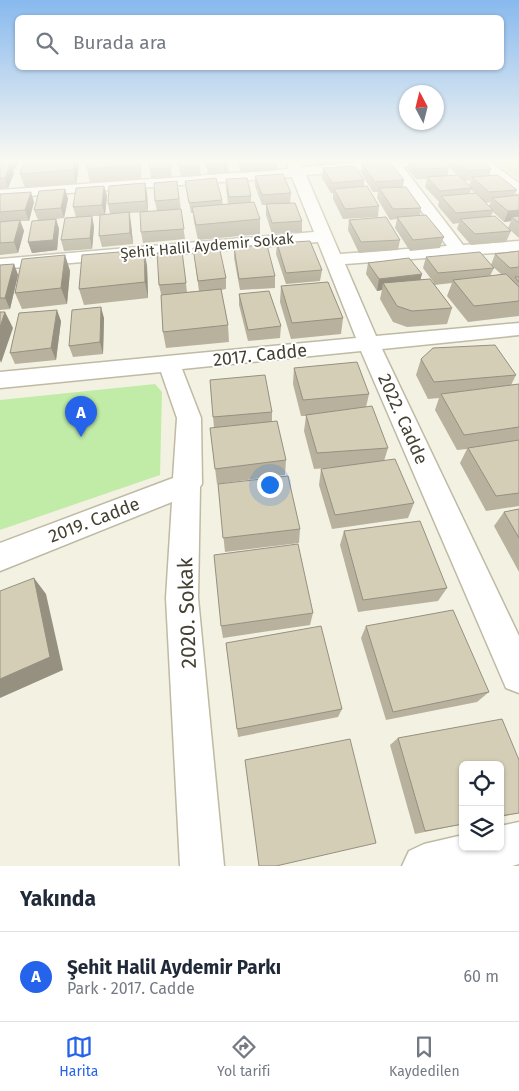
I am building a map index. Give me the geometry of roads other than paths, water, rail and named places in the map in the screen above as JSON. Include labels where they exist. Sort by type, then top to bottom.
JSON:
[{"type":"street","name":"2022. Cadde","points":[[310,201],[369,344],[519,675]]},
{"type":"street","points":[[422,201],[459,251]]},
{"type":"street","name":"Şehit Halil Aydemir Sokak","points":[[0,264],[324,236]]},
{"type":"street","points":[[334,260],[519,246]]},
{"type":"street","name":"2017. Cadde","points":[[0,380],[519,329]]},
{"type":"street","name":"2020. Sokak","points":[[169,364],[189,418],[188,484],[182,598],[202,866]]},
{"type":"street","name":"2019. Cadde","points":[[0,557],[188,484]]},
{"type":"street","points":[[424,866],[519,844]]},
{"type":"place","name":"Şehit Halil Aydemir Parkı","points":[[81,437]]}]
